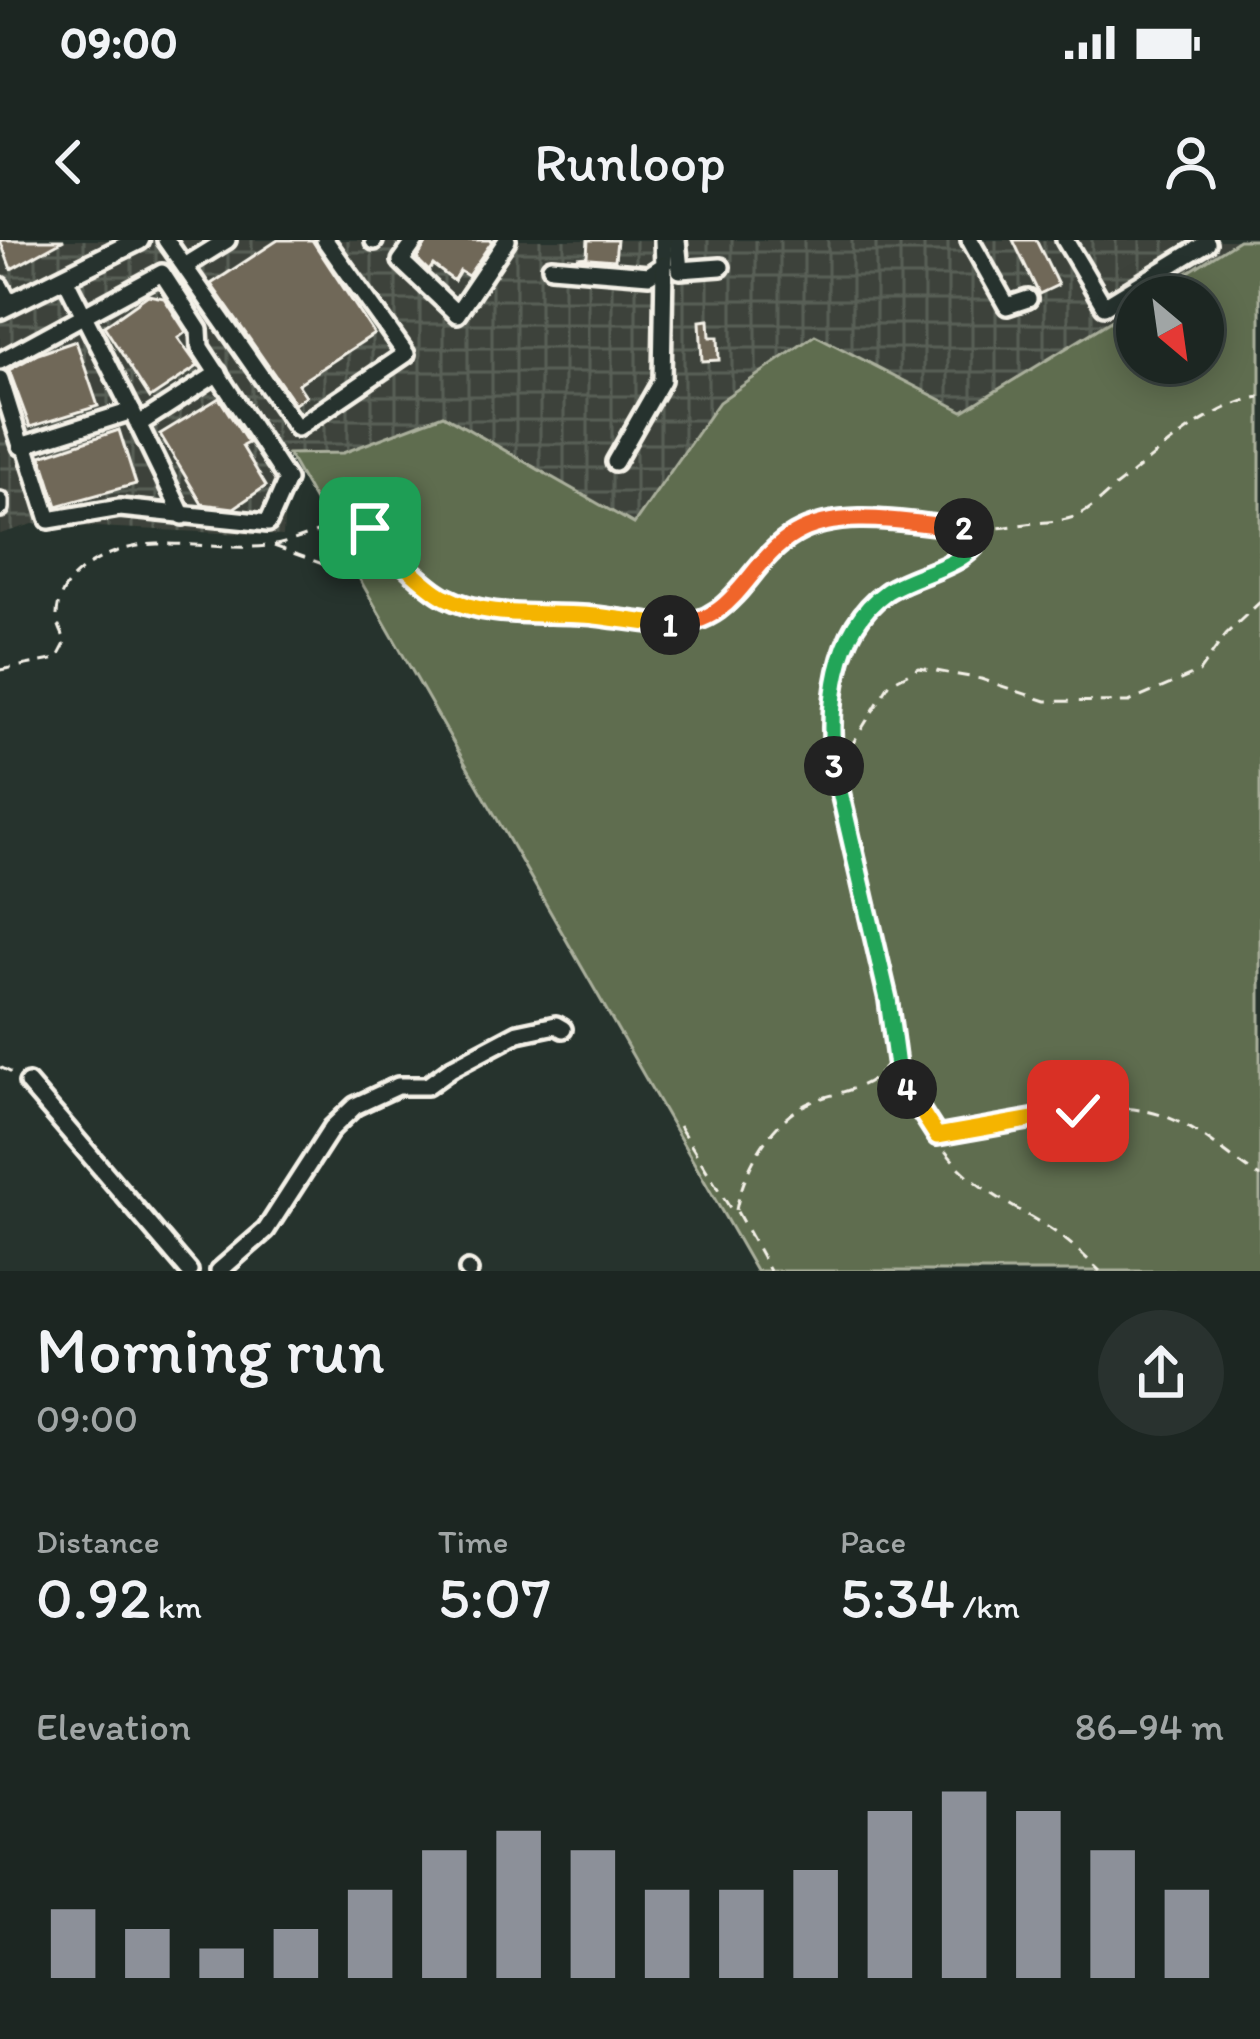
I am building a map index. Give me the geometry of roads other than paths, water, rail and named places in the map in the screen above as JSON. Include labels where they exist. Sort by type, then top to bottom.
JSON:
[{"type":"main road","points":[[5,307],[139,240]]},
{"type":"street","points":[[166,240],[297,428],[406,354],[325,240]]},
{"type":"street","points":[[185,266],[227,240]]},
{"type":"street","points":[[416,240],[401,261],[457,314],[507,240]]},
{"type":"street","points":[[615,462],[662,380],[662,240]]},
{"type":"street","points":[[677,240],[680,270],[722,267]]},
{"type":"street","points":[[970,240],[1006,306],[1028,299]]},
{"type":"street","points":[[1065,240],[1104,306],[1208,243],[1205,240]]},
{"type":"street","points":[[551,267],[649,274],[664,266]]},
{"type":"street","points":[[0,361],[162,273],[199,330],[200,347],[287,480],[268,523],[120,508],[49,520],[25,444]]},
{"type":"street","points":[[64,278],[183,515]]},
{"type":"street","points":[[0,286],[5,307]]},
{"type":"street","points":[[0,379],[20,446],[136,418],[218,373]]},
{"type":"street","points":[[219,1271],[273,1221],[332,1128],[348,1112],[389,1089],[427,1086],[518,1033],[556,1025],[562,1029]]},
{"type":"street","points":[[28,1083],[188,1271]]}]
